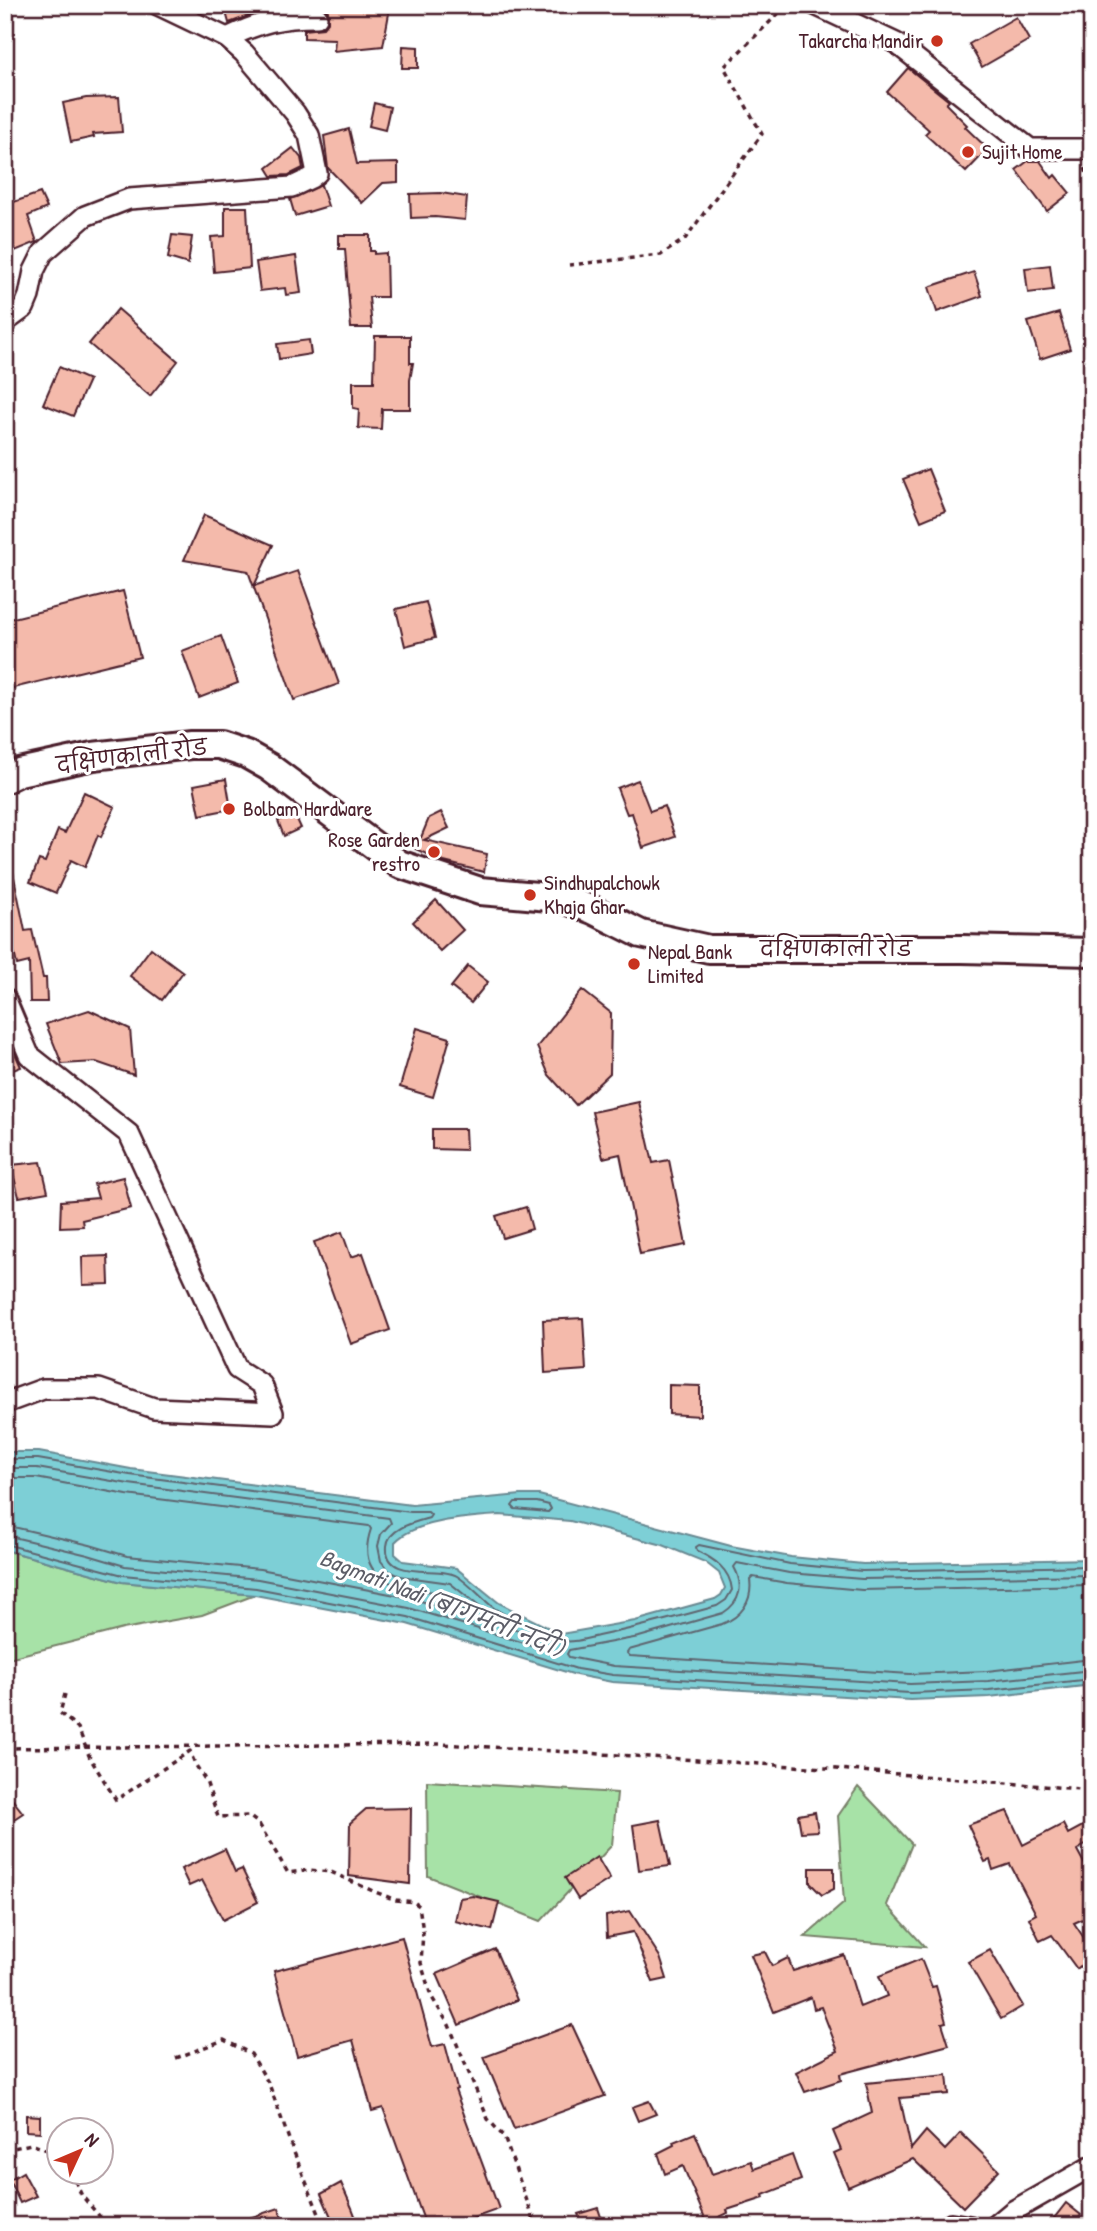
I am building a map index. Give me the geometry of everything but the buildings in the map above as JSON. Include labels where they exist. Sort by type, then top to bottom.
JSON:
[{"type":"main road","name":"दक्षिणकाली रोड","points":[[5,779],[19,772],[93,757],[190,745],[219,745],[246,754],[269,767],[399,864],[480,891],[561,898],[593,910],[641,934],[709,949],[1092,952]]},
{"type":"street","points":[[5,322],[24,308],[34,271],[43,254],[85,216],[129,199],[292,187],[317,173],[309,135],[295,113],[244,54],[227,38],[158,5]]},
{"type":"street","points":[[815,5],[895,43],[1030,149],[1086,149]]},
{"type":"street","points":[[227,38],[255,25],[284,17],[317,16]]},
{"type":"street","points":[[5,998],[29,1055],[129,1133],[237,1369],[262,1385],[273,1413],[154,1408],[99,1389],[43,1390],[5,1403]]},
{"type":"street","points":[[995,2226],[1013,2211],[1092,2166]]},
{"type":"street","points":[[947,2226],[951,2223],[970,2226]]},
{"type":"path","points":[[569,265],[661,255],[685,239],[762,134],[724,67],[787,5]]},
{"type":"path","points":[[1086,149],[1092,192]]},
{"type":"path","points":[[65,1694],[60,1713],[78,1728],[90,1758],[116,1800],[190,1751],[195,1765],[206,1781],[218,1817],[249,1816],[259,1824],[288,1873],[309,1870],[331,1872],[396,1900],[414,1902],[419,1906],[424,1931],[421,1964],[431,1996],[449,2025],[488,2119],[504,2137],[536,2226]]},
{"type":"path","points":[[5,1748],[442,1744],[825,1768],[1092,1790]]},
{"type":"path","points":[[176,2058],[224,2040],[251,2054],[270,2084],[324,2226]]},
{"type":"path","points":[[5,2150],[31,2144],[46,2150]]},
{"type":"path","points":[[77,2186],[82,2196],[108,2226]]},
{"type":"green space","points":[[5,1550],[122,1582],[255,1595],[202,1615],[123,1629],[5,1659]]},
{"type":"green space","points":[[427,1781],[617,1793],[612,1845],[541,1921],[428,1876]]},
{"type":"green space","points":[[858,1787],[912,1844],[887,1905],[925,1947],[805,1937],[844,1903],[838,1816]]},
{"type":"water","name":"Bagmati Nadi (बागमती नदी)","points":[[5,1452],[39,1452],[131,1469],[412,1505],[539,1495],[731,1546],[791,1557],[863,1564],[1092,1559],[1092,1685],[989,1697],[910,1700],[612,1682],[576,1675],[407,1624],[255,1595],[122,1582],[5,1550]],"holes":[[[500,1515],[570,1521],[663,1545],[705,1562],[719,1573],[725,1588],[715,1599],[635,1621],[561,1634],[499,1603],[456,1568],[403,1561],[395,1554],[395,1542],[404,1535],[429,1524],[444,1521]]]},
{"type":"place","name":"Takarcha Mandir","points":[[937,41]]},
{"type":"place","name":"Sujit Home","points":[[968,152]]},
{"type":"place","name":"Bolbam Hardware","points":[[229,809]]},
{"type":"place","name":"Rose Garden restro","points":[[434,852]]},
{"type":"place","name":"Sindhupalchowk Khaja Ghar","points":[[530,895]]},
{"type":"place","name":"Nepal Bank Limited","points":[[634,964]]}]
